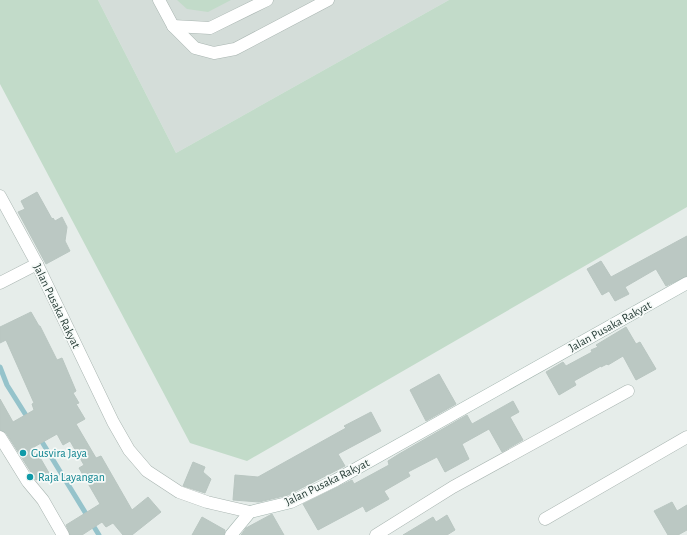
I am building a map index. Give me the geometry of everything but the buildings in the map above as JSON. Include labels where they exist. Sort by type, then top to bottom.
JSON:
[{"type":"street","points":[[159,0],[173,26],[196,48],[214,53],[235,49],[328,0]]},
{"type":"street","points":[[173,26],[210,28],[267,0]]},
{"type":"street","name":"Jalan Pusaka Rakyat","points":[[0,196],[36,264],[113,422],[129,450],[147,471],[179,492],[207,502],[250,512],[291,502],[336,480],[687,283]]},
{"type":"street","points":[[0,283],[36,264]]},
{"type":"street","points":[[376,535],[453,487],[628,391]]},
{"type":"street","points":[[0,437],[28,482],[43,500],[63,535]]},
{"type":"street","points":[[545,519],[687,437]]},
{"type":"street","points":[[231,535],[250,512]]},
{"type":"shaded area","points":[[98,0],[449,0],[176,153]]},
{"type":"green space","points":[[0,0],[98,0],[176,153],[449,0],[687,0],[687,207],[247,461],[190,443],[0,84]]},
{"type":"green space","points":[[177,0],[231,0],[208,12],[187,9]]},
{"type":"waterway","points":[[0,367],[7,385],[29,420]]},
{"type":"waterway","points":[[39,437],[99,535]]},
{"type":"place","name":"Gusvira Jaya","points":[[23,453]]},
{"type":"place","name":"Raja Layangan","points":[[30,477]]}]
